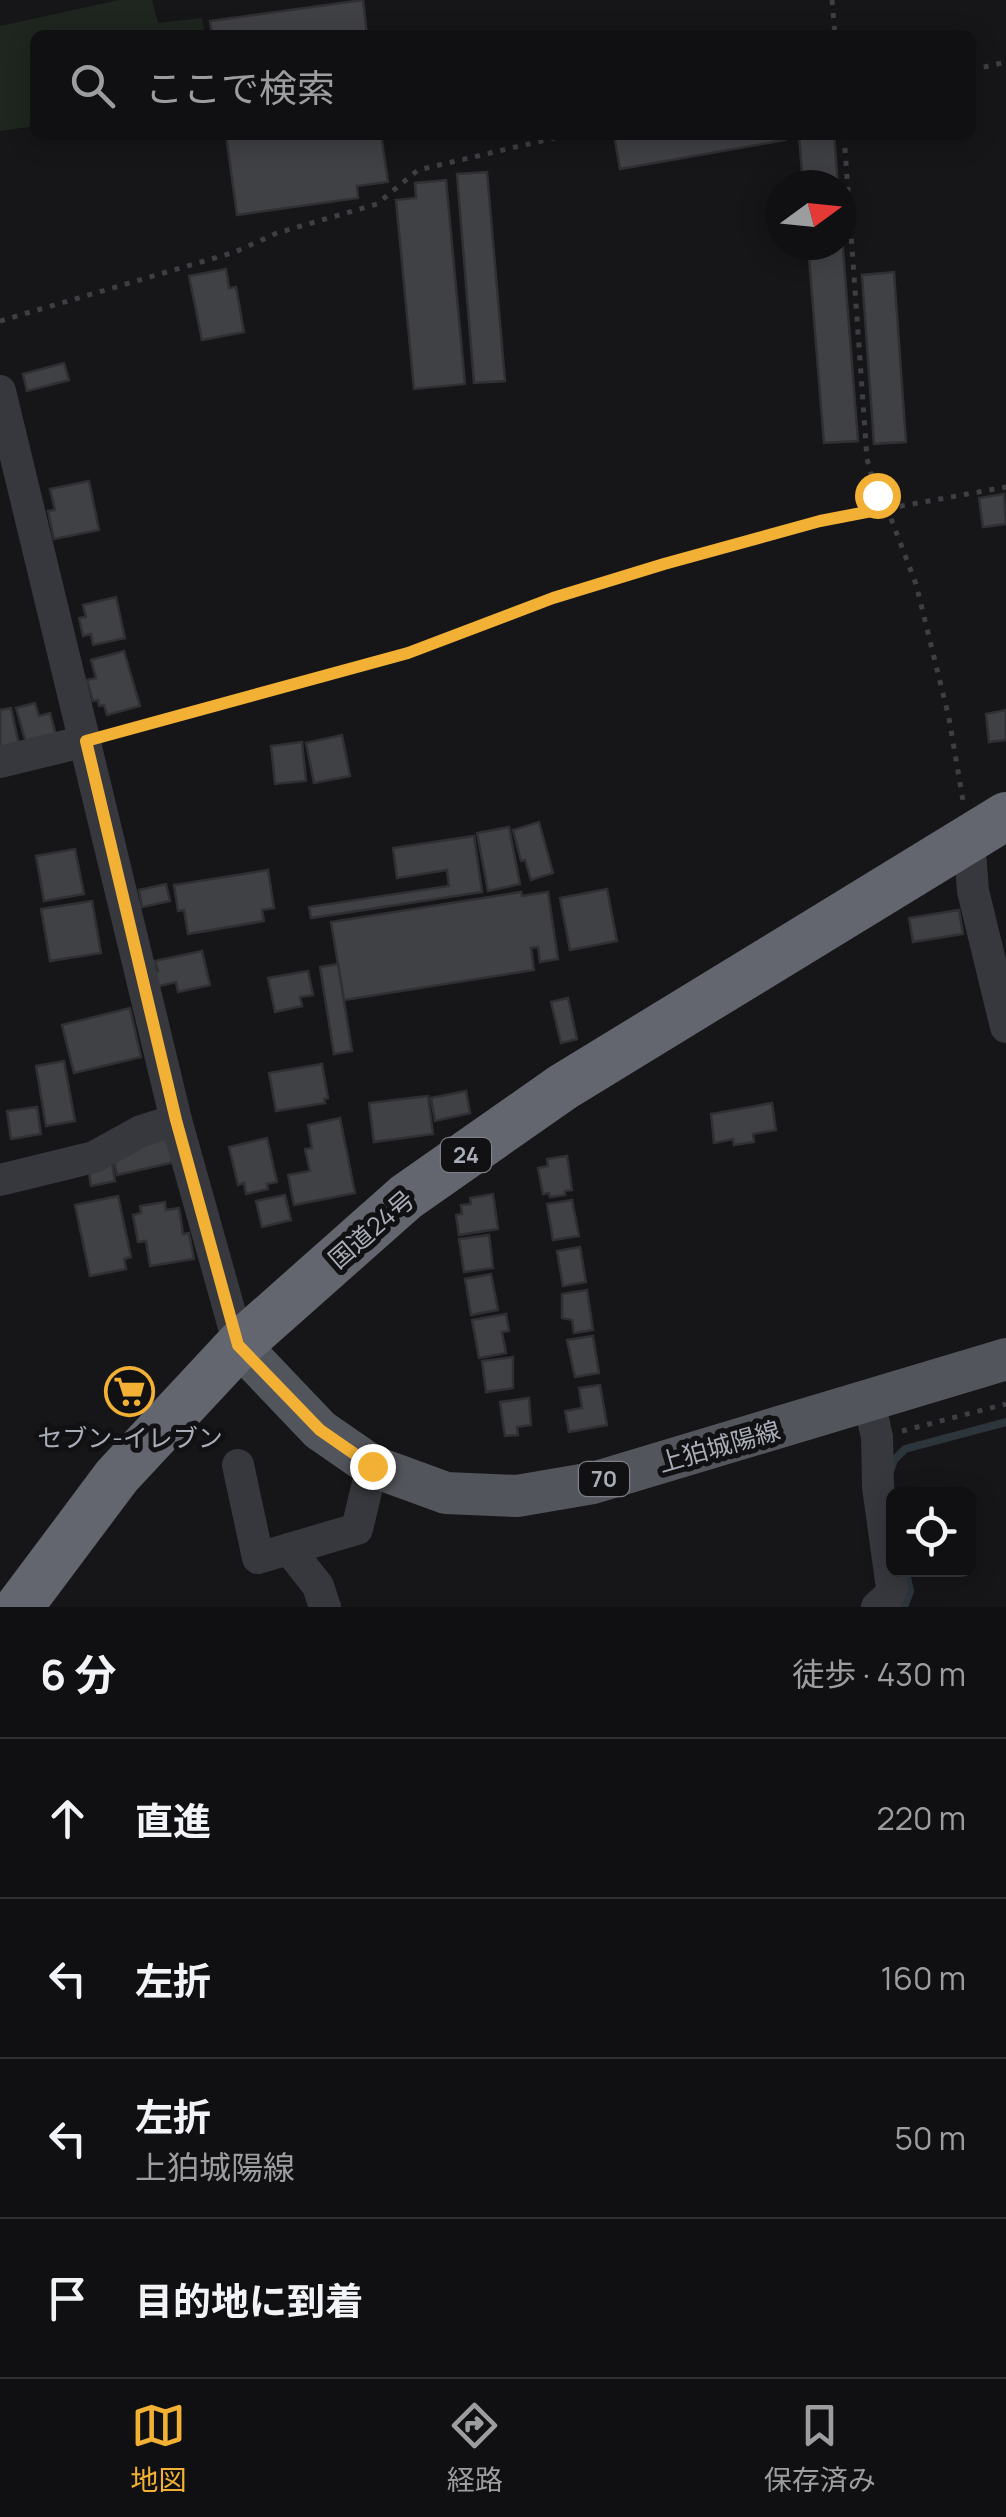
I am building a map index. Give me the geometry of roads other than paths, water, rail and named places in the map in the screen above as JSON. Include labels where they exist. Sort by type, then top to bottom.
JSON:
[{"type":"highway","name":"国道24号","points":[[19,1607],[117,1476],[238,1345],[406,1197],[563,1087],[988,827]]},
{"type":"main road","name":"上狛城陽線","points":[[238,1345],[320,1430],[372,1466],[446,1493],[517,1496],[593,1483],[873,1420],[1006,1360]]},
{"type":"street","points":[[0,391],[176,1120],[238,1345]]},
{"type":"street","points":[[0,762],[86,741]]},
{"type":"street","points":[[988,827],[973,891],[1006,1027]]},
{"type":"street","points":[[0,1180],[94,1157],[141,1131],[176,1120]]},
{"type":"street","points":[[873,1420],[892,1588],[877,1607]]},
{"type":"street","points":[[238,1465],[258,1558],[357,1528],[372,1466]]},
{"type":"street","points":[[289,1549],[318,1586],[325,1607]]},
{"type":"waterway","points":[[891,1469],[905,1449],[1006,1422]]},
{"type":"waterway","points":[[904,1607],[910,1591],[907,1577]]},
{"type":"place","name":"セブン-イレブン","points":[[130,1391]]}]
